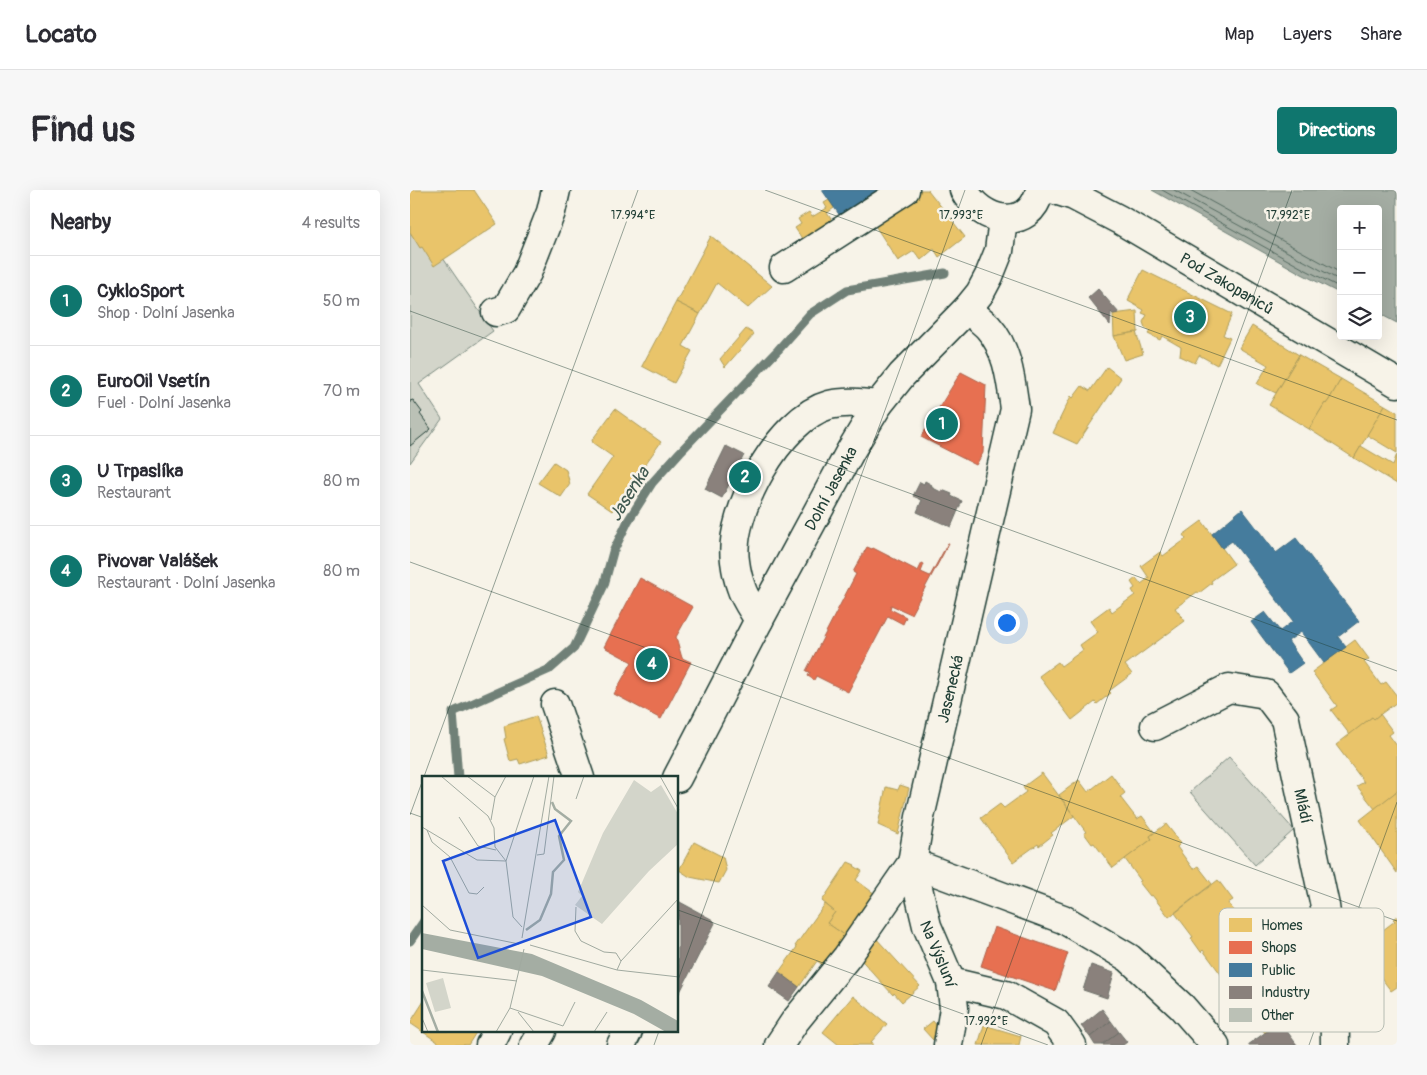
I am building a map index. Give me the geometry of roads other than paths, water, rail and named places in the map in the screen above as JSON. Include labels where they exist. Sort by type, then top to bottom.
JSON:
[{"type":"street","points":[[496,312],[506,309],[527,274],[551,212],[556,190]]},
{"type":"street","points":[[784,268],[905,190]]},
{"type":"street","points":[[964,190],[974,204],[982,211],[1003,219],[1018,217],[1028,211],[1034,204],[1040,190]]},
{"type":"street","name":"Pod Zakopaniců","points":[[1055,190],[1074,196],[1112,215],[1397,383]]},
{"type":"street","name":"Dolní Jasenka","points":[[678,776],[759,620],[878,405],[902,375],[967,309],[980,293],[999,251],[1003,219]]},
{"type":"street","name":"Jasenecká","points":[[779,1045],[795,1021],[847,957],[912,863],[920,817],[1015,409],[1009,368],[997,339],[988,327],[967,309]]},
{"type":"street","points":[[759,620],[741,588],[735,559],[736,535],[745,504],[771,452],[798,423],[827,405],[861,402],[878,405]]},
{"type":"street","name":"Mládí","points":[[1155,726],[1228,688],[1266,694],[1285,718],[1325,908]]},
{"type":"street","points":[[555,704],[579,776]]},
{"type":"street","points":[[912,863],[1062,919],[1129,958],[1182,1008],[1215,1045]]},
{"type":"street","name":"Na Výsluní","points":[[912,863],[928,926],[951,982],[954,1008],[948,1045]]},
{"type":"street","points":[[951,982],[1006,995],[1056,1023],[1072,1045]]},
{"type":"street","points":[[490,1045],[496,1032]]},
{"type":"street","points":[[534,1045],[541,1032]]},
{"type":"street","points":[[621,1045],[628,1032]]},
{"type":"street","name":"Mládí","points":[[1335,1032],[1335,1045]]},
{"type":"water","points":[[1152,190],[1397,190],[1397,323],[1382,315],[1382,205],[1337,205],[1337,292]]},
{"type":"waterway","name":"Jasenka","points":[[458,776],[453,712],[550,669],[574,648],[604,585],[613,552],[628,521],[652,483],[810,314],[847,290],[945,273]]},
{"type":"waterway","name":"Jasenka","points":[[410,941],[422,924]]},
{"type":"place","name":"U Trpaslíka","points":[[1190,317]]},
{"type":"place","name":"CykloSport","points":[[942,424]]},
{"type":"place","name":"EuroOil Vsetín","points":[[745,477]]},
{"type":"place","name":"Pivovar Valášek","points":[[652,664]]}]
